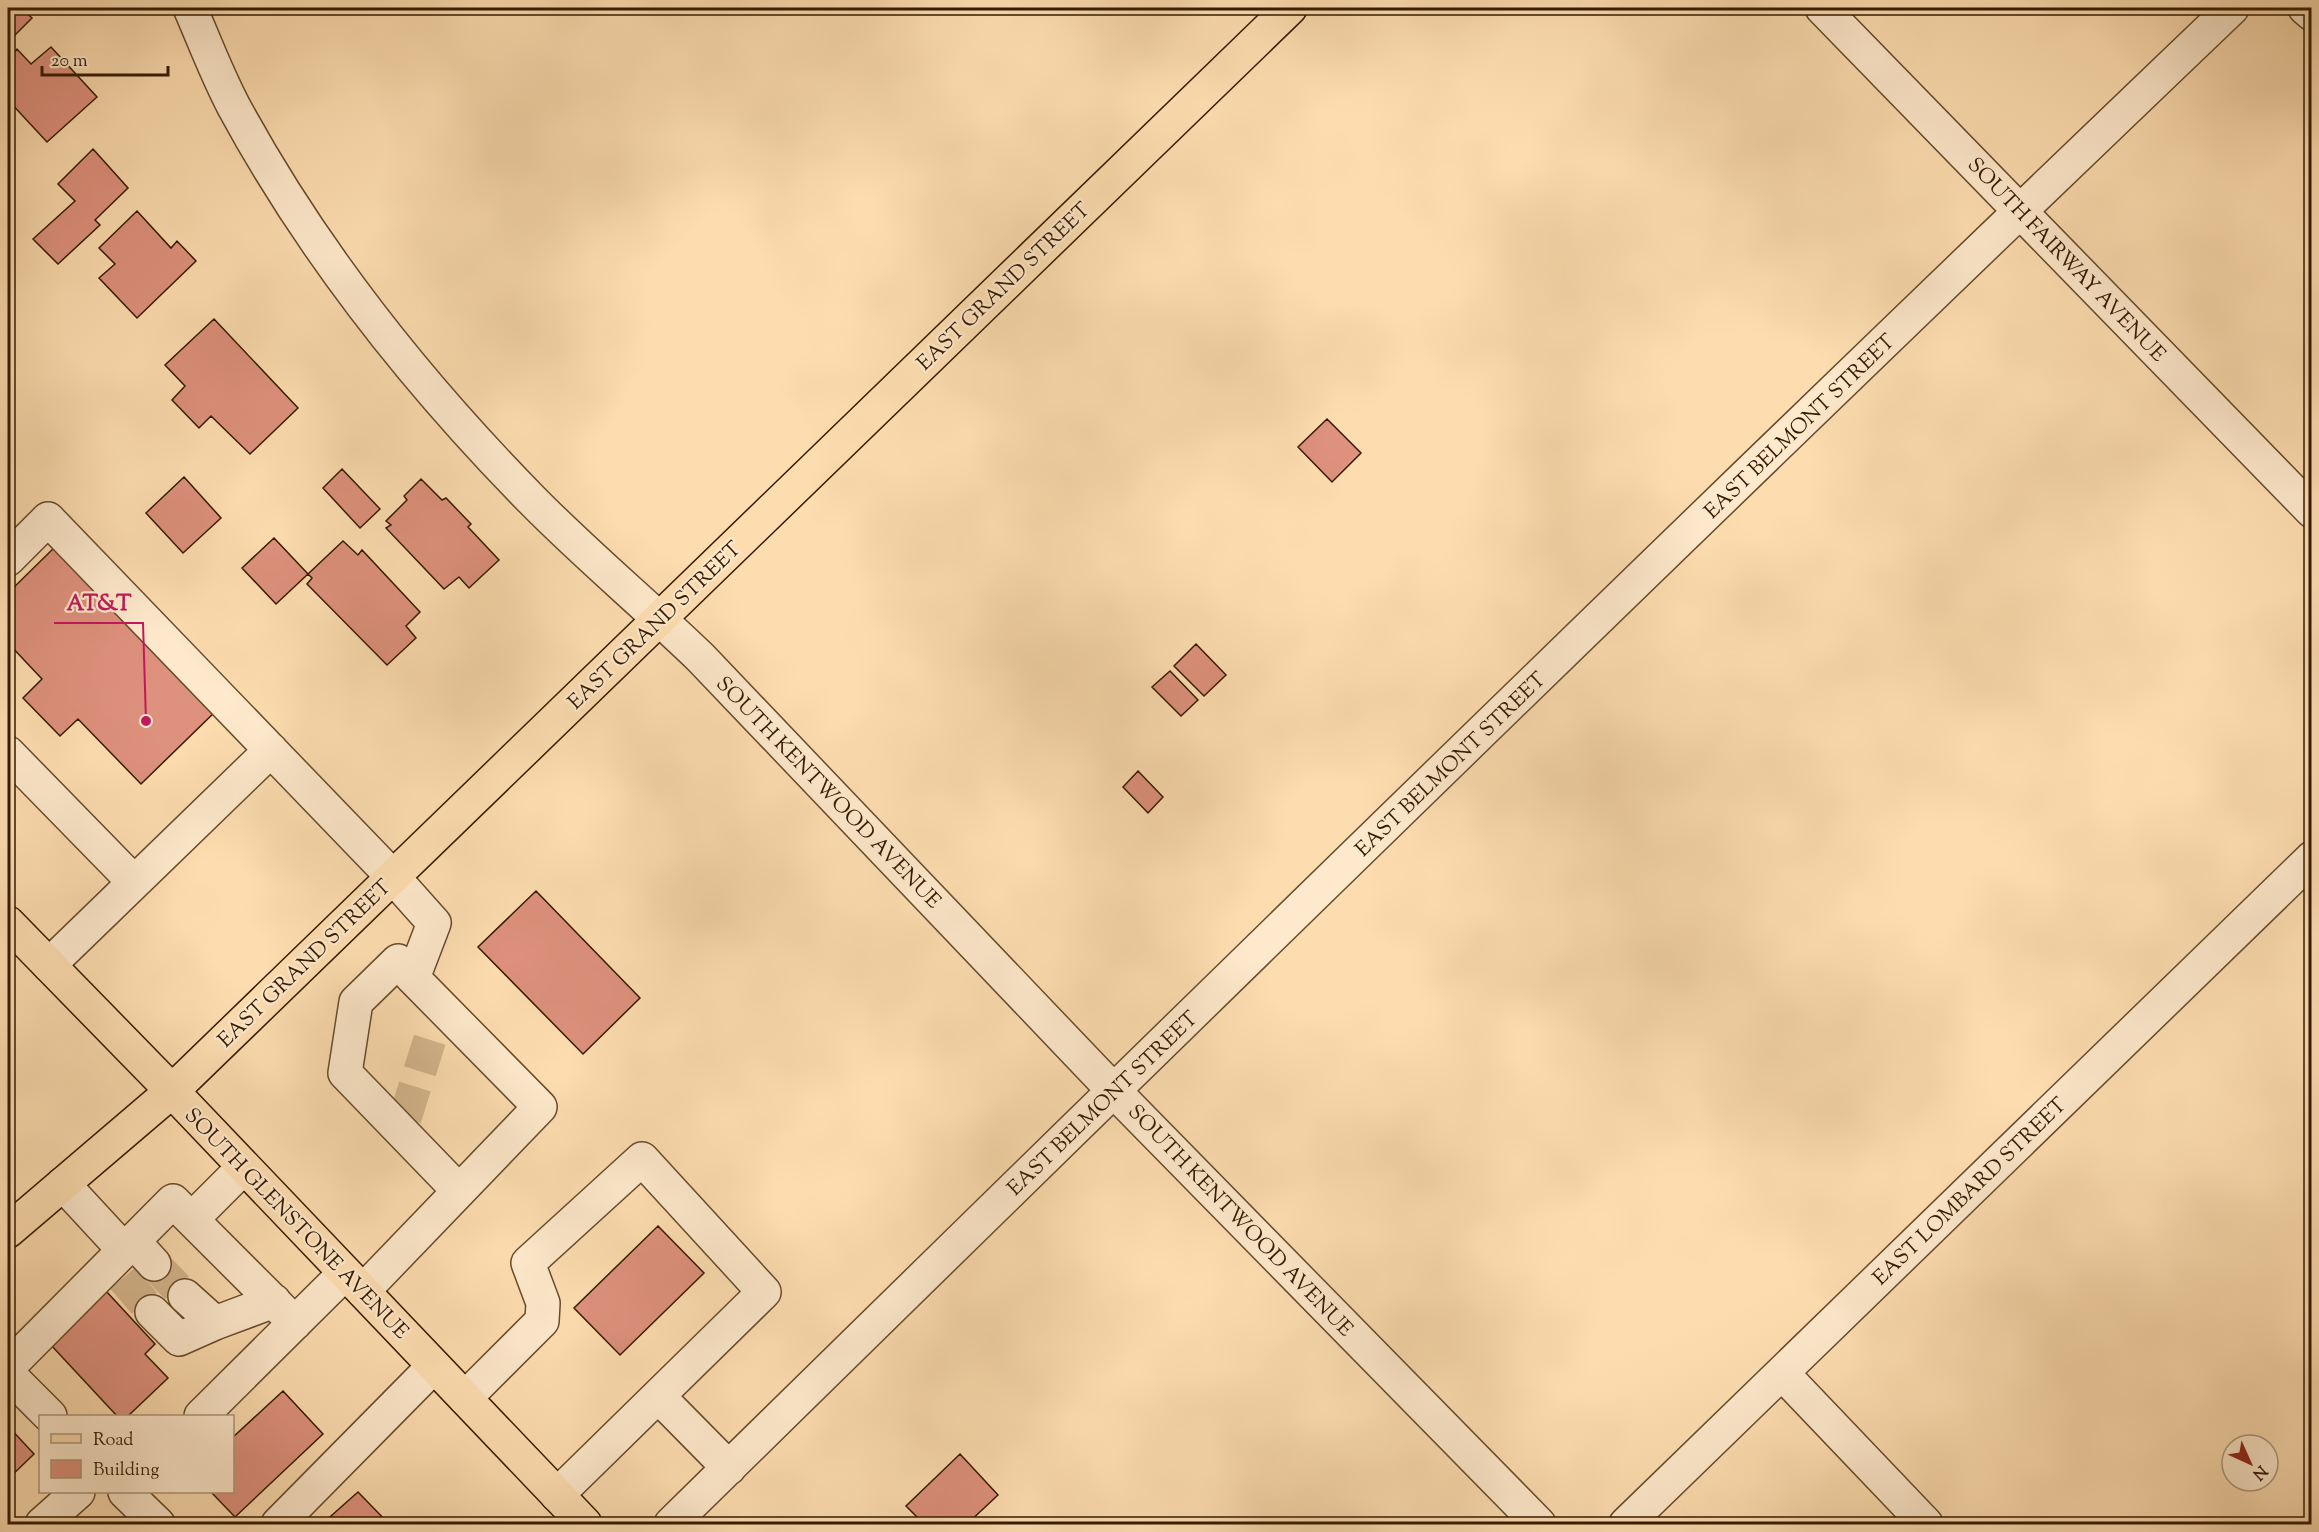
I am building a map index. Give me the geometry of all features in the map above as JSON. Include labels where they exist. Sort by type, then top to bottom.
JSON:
[{"type":"main road","name":"EAST GRAND STREET","points":[[8,1231],[172,1091],[1290,8]]},
{"type":"main road","name":"SOUTH GLENSTONE AVENUE","points":[[8,923],[172,1091],[585,1524]]},
{"type":"street","name":"SOUTH KENTWOOD AVENUE","points":[[190,8],[239,116],[314,235],[369,312],[420,377],[475,440],[591,558],[660,618],[709,666],[1114,1091],[1539,1524]]},
{"type":"street","name":"SOUTH FAIRWAY AVENUE","points":[[1822,8],[2312,511]]},
{"type":"street","name":"EAST BELMONT STREET","points":[[671,1524],[2020,211],[2232,8]]},
{"type":"street","points":[[2305,8],[2312,14]]},
{"type":"street","points":[[8,559],[48,519],[393,877],[434,923],[413,978]]},
{"type":"street","points":[[49,965],[271,750]]},
{"type":"street","points":[[8,753],[134,882]]},
{"type":"street","name":"EAST LOMBARD STREET","points":[[1626,1524],[2312,858]]},
{"type":"street","points":[[152,1312],[179,1339],[215,1323],[284,1312],[354,1282],[459,1191],[540,1107],[436,1019],[413,978],[398,960],[356,1002],[345,1073],[402,1124],[459,1191]]},
{"type":"street","points":[[465,1398],[542,1321],[543,1303],[528,1263],[642,1158],[764,1292],[557,1495]]},
{"type":"street","points":[[192,1219],[244,1167]]},
{"type":"street","points":[[63,1184],[129,1260]]},
{"type":"street","points":[[8,1367],[129,1260],[173,1201],[284,1312]]},
{"type":"street","points":[[185,1296],[215,1323]]},
{"type":"street","points":[[202,1415],[284,1312]]},
{"type":"street","points":[[278,1524],[434,1366]]},
{"type":"street","points":[[1782,1373],[1926,1524]]},
{"type":"street","points":[[8,1374],[49,1415]]},
{"type":"street","points":[[658,1396],[729,1468]]},
{"type":"street","points":[[42,1524],[76,1493]]},
{"type":"street","points":[[127,1493],[158,1524]]},
{"type":"building","points":[[8,8],[21,8],[32,18],[8,42]]},
{"type":"building","points":[[51,47],[97,97],[47,142],[8,100],[8,59],[17,49],[31,64]]},
{"type":"building","points":[[93,149],[128,188],[95,220],[100,225],[58,264],[33,239],[75,201],[58,184]]},
{"type":"building","points":[[137,211],[171,248],[177,241],[196,261],[137,318],[99,278],[115,264],[99,248]]},
{"type":"building","points":[[214,319],[298,408],[250,454],[211,416],[199,428],[172,400],[185,386],[165,365]]},
{"type":"building","points":[[1327,419],[1361,453],[1332,482],[1298,447]]},
{"type":"building","points":[[342,469],[380,509],[360,528],[323,488]]},
{"type":"building","points":[[184,477],[221,518],[183,553],[146,513]]},
{"type":"building","points":[[421,479],[442,500],[446,498],[471,524],[468,527],[499,560],[469,588],[459,577],[444,589],[386,528],[391,525],[386,521],[407,500],[404,496]]},
{"type":"building","points":[[274,538],[308,574],[276,604],[242,568]]},
{"type":"building","points":[[61,541],[220,707],[141,784],[78,719],[60,736],[23,698],[42,679],[8,643],[8,593]]},
{"type":"building","points":[[343,541],[358,555],[362,550],[420,612],[406,626],[416,638],[387,665],[307,584],[312,578],[308,574]]},
{"type":"building","points":[[1196,644],[1226,675],[1204,696],[1174,666]]},
{"type":"building","points":[[1170,671],[1198,700],[1181,716],[1152,687]]},
{"type":"building","points":[[1138,771],[1163,797],[1148,813],[1123,787]]},
{"type":"building","points":[[536,891],[640,998],[583,1054],[478,947]]},
{"type":"building","points":[[658,1226],[704,1273],[620,1355],[574,1308]]},
{"type":"building","points":[[106,1291],[155,1344],[145,1354],[168,1378],[129,1415],[116,1415],[50,1344]]},
{"type":"building","points":[[283,1391],[323,1434],[235,1517],[212,1493],[234,1493],[234,1436]]},
{"type":"building","points":[[8,1426],[34,1454],[8,1479]]},
{"type":"building","points":[[960,1454],[998,1495],[967,1524],[924,1524],[906,1506]]},
{"type":"building","points":[[358,1492],[389,1524],[322,1524]]},
{"type":"tunnel","points":[[405,1118],[432,1033]]},
{"type":"tunnel","points":[[154,1264],[185,1296]]},
{"type":"tunnel","points":[[123,1278],[152,1312]]},
{"type":"place","name":"AT&T","points":[[146,721]]}]
